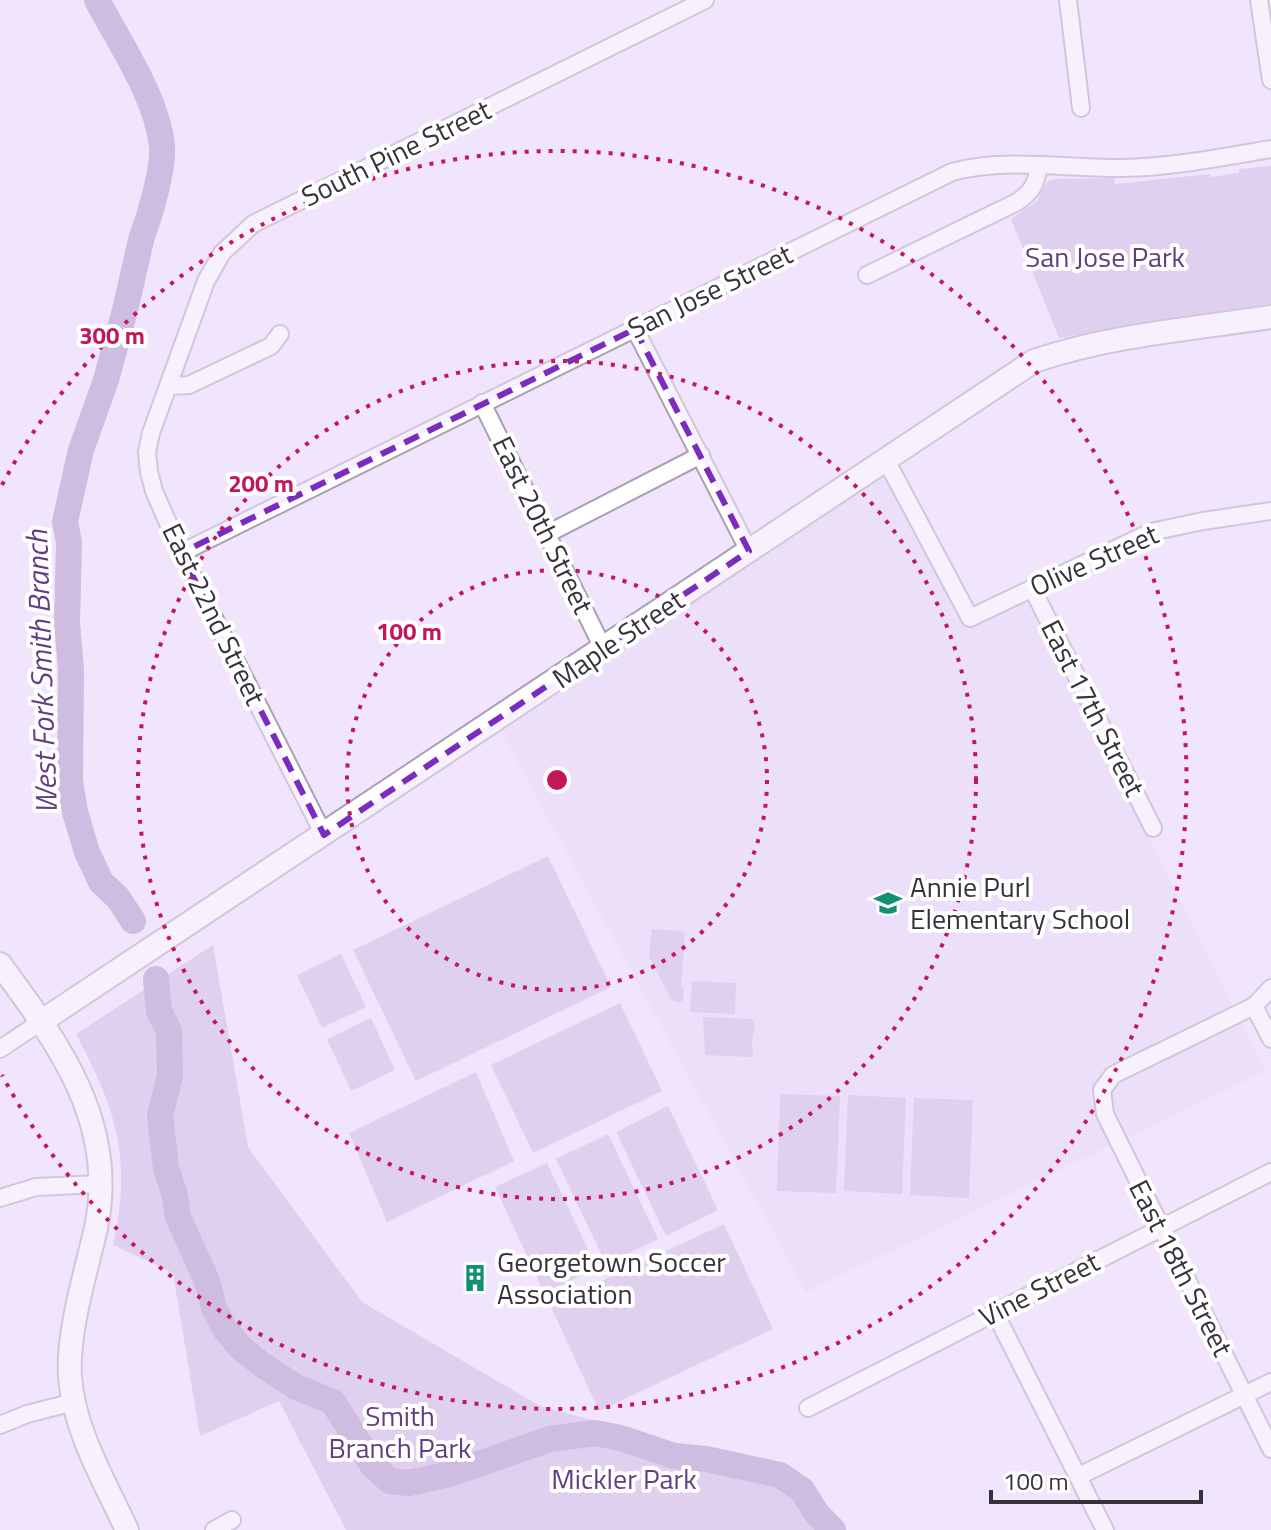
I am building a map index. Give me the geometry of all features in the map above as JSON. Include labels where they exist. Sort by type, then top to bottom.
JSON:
[{"type":"street","name":"South Pine Street","points":[[170,386],[206,281],[222,253],[253,224],[705,0]]},
{"type":"street","points":[[1068,0],[1081,108]]},
{"type":"street","points":[[1259,0],[1271,80]]},
{"type":"street","name":"San Jose Street","points":[[181,553],[952,172],[982,165],[1160,166],[1271,149]]},
{"type":"street","points":[[867,275],[1017,202],[1036,185],[1039,165]]},
{"type":"street","name":"Maple Street","points":[[0,1049],[1034,361],[1070,348],[1271,317]]},
{"type":"street","points":[[635,329],[749,551]]},
{"type":"street","points":[[170,386],[189,385],[271,346],[280,334]]},
{"type":"street","name":"East 22nd Street","points":[[170,386],[151,433],[147,452],[154,491],[181,553],[324,835]]},
{"type":"street","name":"East 20th Street","points":[[482,403],[603,648]]},
{"type":"street","points":[[547,534],[701,455]]},
{"type":"street","name":"Olive Street","points":[[886,460],[970,618],[1151,532],[1271,511]]},
{"type":"street","name":"East 17th Street","points":[[1032,588],[1153,828]]},
{"type":"street","points":[[0,964],[42,1021],[78,1083],[90,1112],[99,1154],[98,1215],[76,1318],[70,1374],[81,1429],[127,1530]]},
{"type":"street","points":[[1271,988],[1254,1006],[1271,1039]]},
{"type":"street","name":"East 18th Street","points":[[1254,1006],[1113,1075],[1102,1090],[1105,1114],[1271,1449]]},
{"type":"street","name":"Vine Street","points":[[808,1408],[1271,1172]]},
{"type":"street","points":[[0,1198],[36,1187],[100,1184]]},
{"type":"street","points":[[994,1311],[1105,1530]]},
{"type":"street","points":[[1079,1476],[1271,1382]]},
{"type":"street","points":[[0,1425],[27,1414],[74,1402]]},
{"type":"street","points":[[214,1530],[232,1520]]},
{"type":"highlighted area","points":[[635,329],[749,551],[324,835],[181,553]]},
{"type":"shaded area","name":"Annie Purl Elementary School","points":[[898,462],[982,621],[1028,598],[1266,1071],[806,1292],[500,730]]},
{"type":"green space","name":"San Jose Park","points":[[1271,166],[1271,304],[1059,338],[1011,219],[1037,201],[1046,183],[1053,179],[1114,178],[1115,184],[1210,174],[1211,177],[1239,173],[1239,169]]},
{"type":"green space","points":[[548,856],[611,987],[416,1081],[353,950]]},
{"type":"green space","points":[[652,929],[682,931],[685,934],[683,1001],[671,999],[649,956]]},
{"type":"green space","name":"Smith Branch Park","points":[[213,945],[248,1147],[362,1302],[540,1406],[775,1469],[835,1522],[840,1530],[346,1530],[279,1401],[200,1436],[173,1273],[113,1245],[121,1187],[117,1136],[102,1087],[76,1034]]},
{"type":"green space","points":[[341,954],[366,1007],[322,1028],[297,975]]},
{"type":"green space","points":[[692,981],[736,983],[735,1014],[690,1012]]},
{"type":"green space","points":[[620,1003],[662,1091],[533,1153],[491,1065]]},
{"type":"green space","points":[[703,1017],[752,1019],[755,1023],[753,1057],[705,1055]]},
{"type":"green space","points":[[371,1018],[395,1070],[351,1091],[327,1039]]},
{"type":"green space","points":[[476,1072],[514,1161],[387,1222],[349,1133]]},
{"type":"green space","points":[[780,1094],[840,1096],[836,1193],[777,1191]]},
{"type":"green space","points":[[848,1095],[906,1098],[902,1194],[844,1191]]},
{"type":"green space","points":[[914,1098],[973,1100],[969,1198],[910,1195]]},
{"type":"green space","points":[[668,1106],[718,1210],[666,1236],[616,1132]]},
{"type":"green space","points":[[608,1134],[658,1239],[606,1264],[556,1159]]},
{"type":"green space","points":[[547,1163],[597,1268],[544,1293],[495,1187]]},
{"type":"green space","points":[[724,1224],[773,1329],[599,1411],[550,1305]]},
{"type":"waterway","name":"West Fork Smith Branch","points":[[97,0],[145,90],[159,127],[162,146],[156,191],[106,380],[81,450],[65,522],[69,542],[70,781],[75,812],[87,852],[101,882],[118,898],[133,921]]},
{"type":"waterway","name":"West Fork Smith Branch","points":[[156,979],[159,1011],[169,1031],[170,1075],[160,1116],[166,1168],[178,1217],[207,1281],[214,1308],[225,1329],[240,1347],[261,1364],[296,1387],[333,1402],[373,1466],[390,1481],[409,1483],[450,1474],[550,1439],[595,1433],[621,1438],[674,1456],[706,1459],[780,1475],[802,1490],[817,1514],[833,1530]]},
{"type":"place","name":"Annie Purl Elementary School","points":[[888,903]]},
{"type":"place","name":"Georgetown Soccer Association","points":[[475,1278]]},
{"type":"park label","name":"Mickler Park","points":[[624,1479]]}]
